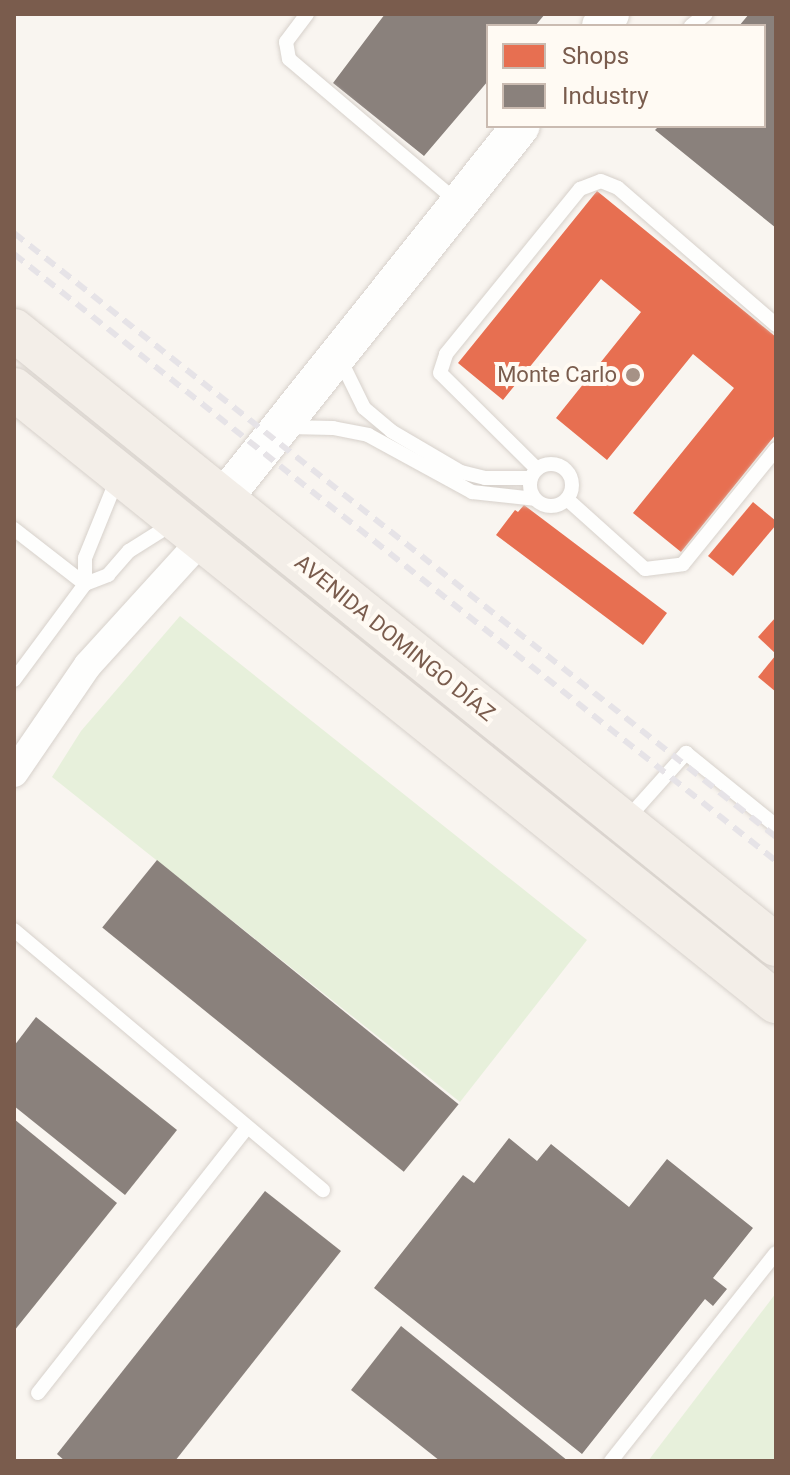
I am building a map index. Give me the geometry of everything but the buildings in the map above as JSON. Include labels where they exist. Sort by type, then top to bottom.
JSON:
[{"type":"main road","name":"AVENIDA DOMINGO DÍAZ","points":[[14,330],[776,945]]},
{"type":"main road","name":"AVENIDA DOMINGO DÍAZ","points":[[14,389],[776,1002]]},
{"type":"street","points":[[223,499],[519,128]]},
{"type":"street","points":[[14,773],[88,665],[188,532]]},
{"type":"lane","points":[[307,14],[286,42],[289,59],[459,203]]},
{"type":"lane","points":[[534,474],[440,373],[446,354],[580,189],[601,181],[618,188],[776,325]]},
{"type":"lane","points":[[339,356],[364,408],[391,431],[461,472],[485,478],[534,474],[550,464],[563,468],[571,479],[567,499]]},
{"type":"lane","points":[[280,427],[333,428],[368,435],[472,492],[535,499],[548,506],[567,499]]},
{"type":"lane","points":[[567,499],[645,569],[683,564],[776,449]]},
{"type":"lane","points":[[534,474],[530,489],[535,499]]},
{"type":"lane","points":[[85,584],[85,558],[119,475]]},
{"type":"lane","points":[[14,529],[85,584]]},
{"type":"lane","points":[[14,680],[85,584],[108,575],[129,551],[188,532]]},
{"type":"lane","points":[[624,823],[686,753],[776,826]]},
{"type":"lane","points":[[14,930],[323,1190]]},
{"type":"lane","points":[[38,1393],[247,1127]]},
{"type":"lane","points":[[611,1461],[776,1253]]},
{"type":"green space","points":[[180,616],[587,940],[460,1102],[52,777],[81,731]]},
{"type":"green space","points":[[776,1293],[776,1461],[648,1461]]},
{"type":"railway","points":[[14,233],[776,837]]},
{"type":"railway","points":[[14,254],[776,861]]},
{"type":"place","name":"Monte Carlo","points":[[633,375]]}]
